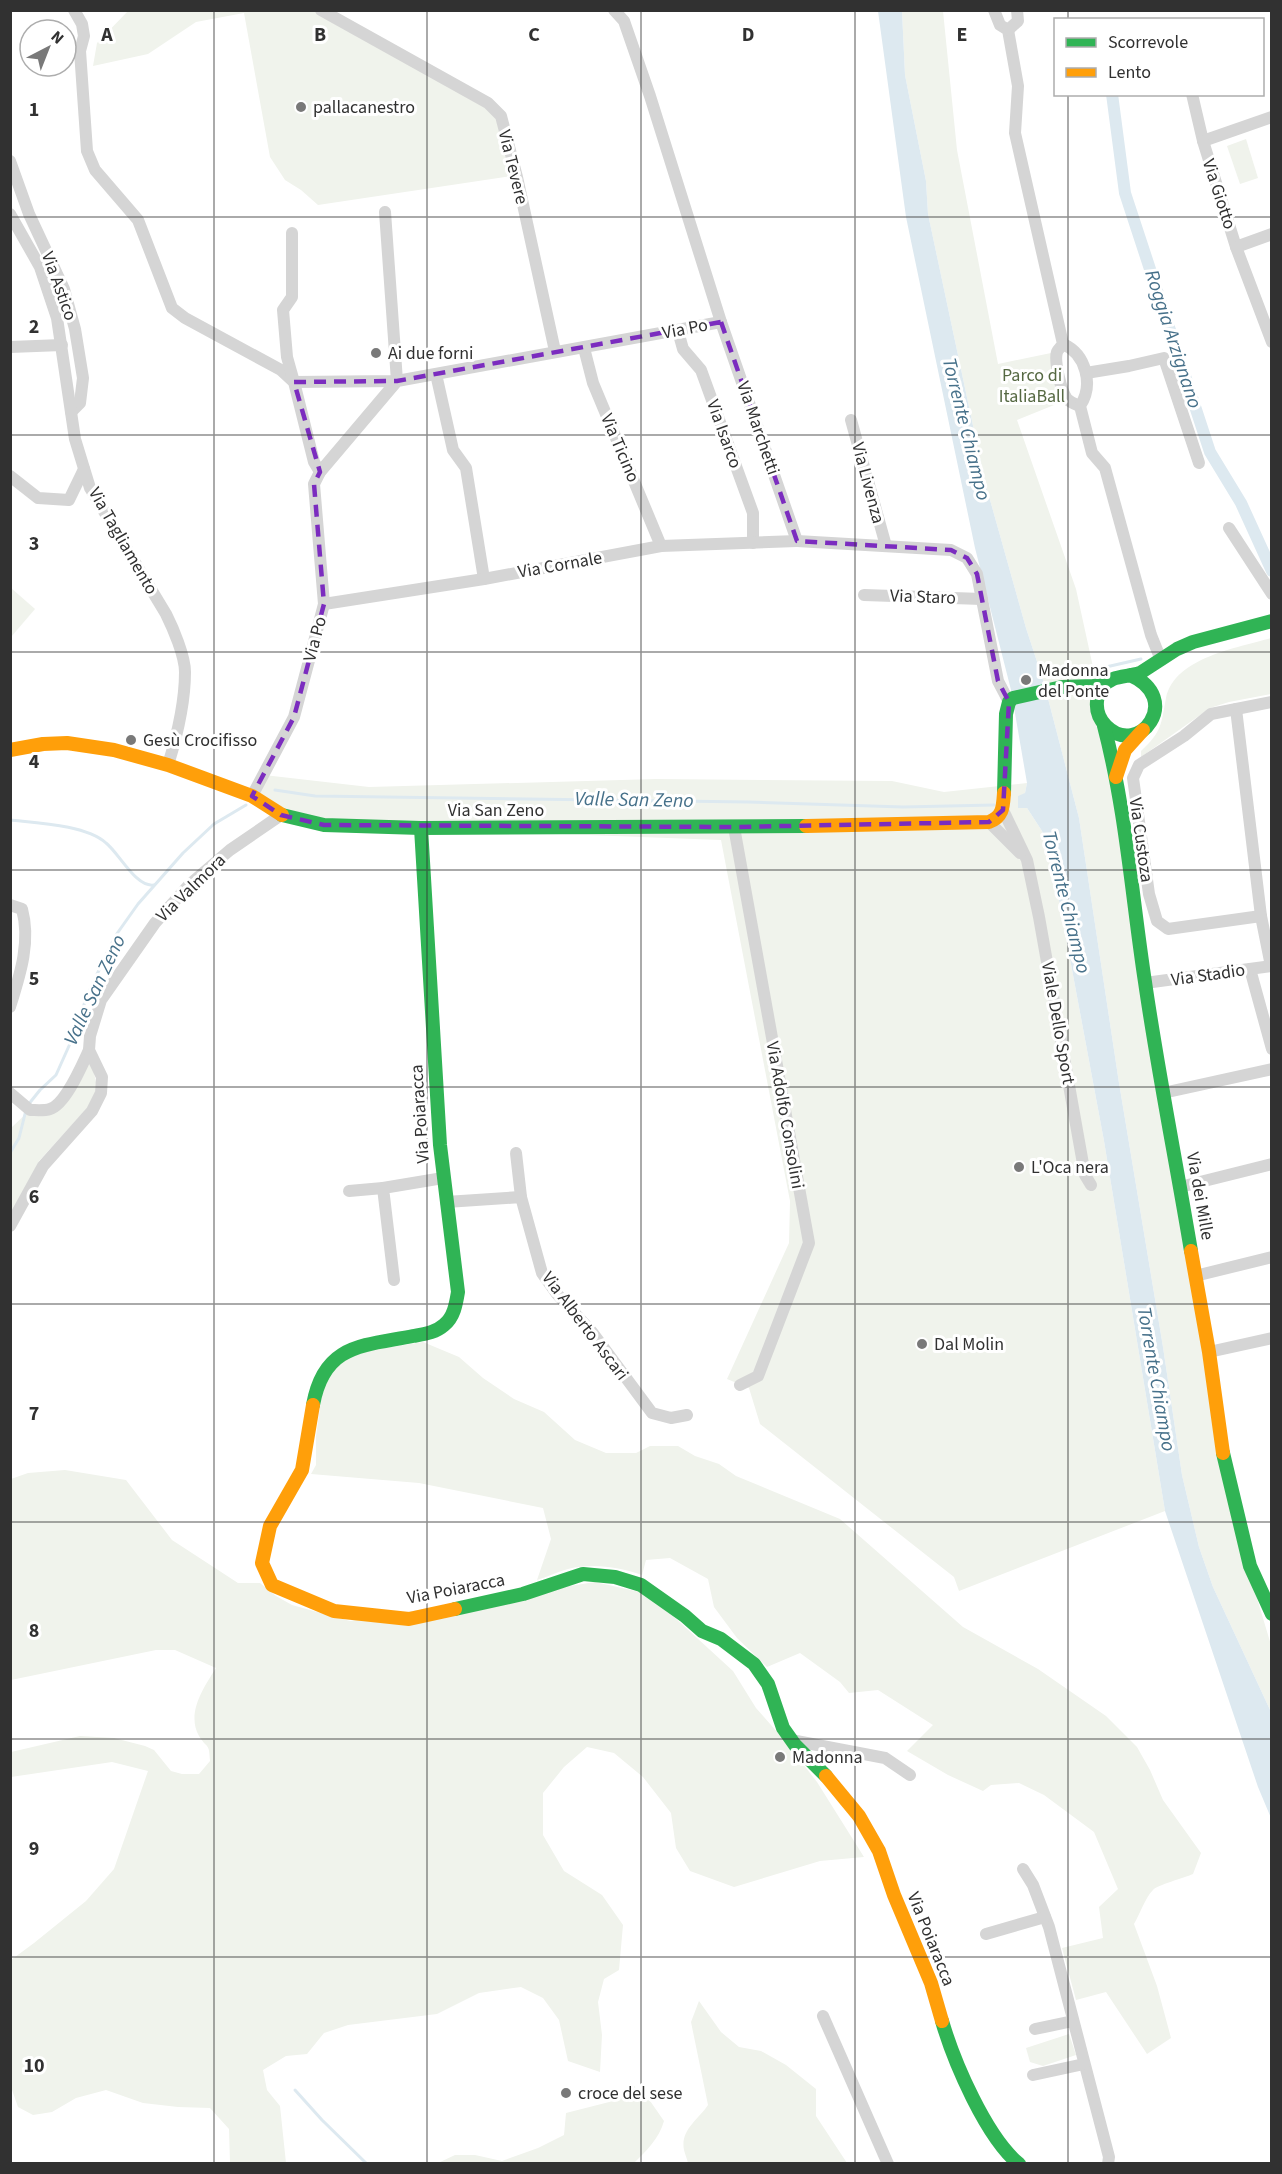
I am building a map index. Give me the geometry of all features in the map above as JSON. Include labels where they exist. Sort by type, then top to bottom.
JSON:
[{"type":"street","points":[[74,10],[82,24],[84,36],[80,51],[87,151],[95,170],[138,220],[172,308],[185,318],[281,370],[294,382]]},
{"type":"street","name":"Via Tevere","points":[[321,10],[488,103],[501,116],[517,177],[555,351]]},
{"type":"street","name":"Via Marchetti","points":[[614,10],[624,21],[650,96],[721,322],[797,541]]},
{"type":"street","points":[[994,10],[1000,25],[1008,30],[1018,86],[1014,133],[1063,344],[1078,354],[1086,373],[1088,387],[1086,397],[1080,406],[1092,453],[1105,468],[1161,660]]},
{"type":"street","points":[[1008,30],[1018,21],[1017,10]]},
{"type":"street","name":"Via Giotto","points":[[1192,96],[1203,141],[1236,247],[1271,338]]},
{"type":"street","points":[[1203,141],[1272,117]]},
{"type":"street","name":"Via Astico","points":[[10,161],[29,214],[64,289],[75,329],[83,378],[80,403],[71,412]]},
{"type":"street","points":[[320,472],[397,381],[386,212]]},
{"type":"street","name":"Via Tagliamento","points":[[10,214],[40,267],[57,318],[75,439],[90,488],[172,626],[185,670],[181,714],[168,765]]},
{"type":"street","name":"Via Po","points":[[252,796],[294,717],[324,604],[314,484],[320,472],[315,462],[287,357],[283,309],[292,297],[292,232]]},
{"type":"street","name":"Via Giotto","points":[[1236,247],[1272,234]]},
{"type":"street","name":"Via Po","points":[[294,382],[397,381],[721,322]]},
{"type":"street","name":"Via Isarco","points":[[678,331],[683,349],[701,370],[753,513],[753,543]]},
{"type":"street","points":[[1063,344],[1057,352],[1060,379],[1066,397],[1080,406]]},
{"type":"street","points":[[10,347],[62,345]]},
{"type":"street","name":"Via Ticino","points":[[584,348],[593,383],[661,546]]},
{"type":"street","points":[[1086,373],[1164,358],[1199,463]]},
{"type":"street","points":[[436,374],[453,450],[466,468],[484,579]]},
{"type":"street","name":"Via Livenza","points":[[851,420],[886,546]]},
{"type":"street","points":[[10,476],[38,498],[69,500],[84,469]]},
{"type":"street","points":[[1229,528],[1272,594]]},
{"type":"street","points":[[797,541],[951,550],[967,558],[977,574],[998,681],[1011,700]]},
{"type":"street","name":"Via Cornale","points":[[324,604],[484,579],[661,546],[797,541]]},
{"type":"street","name":"Via Staro","points":[[864,595],[982,600]]},
{"type":"street","points":[[1011,700],[1066,688],[1094,686],[1123,675],[1140,673],[1177,650],[1206,638],[1272,621]]},
{"type":"street","name":"Via dei Mille","points":[[1116,778],[1125,750],[1152,720],[1155,713],[1156,686],[1177,650]]},
{"type":"street","points":[[1130,675],[1144,681],[1156,699]]},
{"type":"street","points":[[1097,713],[1097,698],[1109,680]]},
{"type":"street","points":[[1066,688],[1079,696],[1097,713]]},
{"type":"street","points":[[1011,700],[1006,714],[1002,810],[997,819],[989,822],[1027,860]]},
{"type":"street","name":"Via Custoza","points":[[1261,916],[1168,928],[1157,921],[1149,894],[1134,778],[1139,765],[1184,736],[1211,714],[1272,702]]},
{"type":"street","points":[[1236,709],[1261,916],[1271,966]]},
{"type":"street","name":"Via dei Mille","points":[[1097,713],[1104,726],[1116,778],[1145,983],[1209,1352],[1224,1458],[1250,1566],[1272,1614]]},
{"type":"street","points":[[1104,726],[1123,735],[1143,730]]},
{"type":"street","name":"Via San Zeno","points":[[10,750],[43,744],[67,743],[114,750],[168,765],[252,796],[281,815],[324,825],[421,828],[734,827],[989,822]]},
{"type":"street","name":"Viale Dello Sport","points":[[1002,810],[1027,860],[1085,1175],[1091,1185]]},
{"type":"street","name":"Via Valmora","points":[[10,1093],[30,1110],[50,1109],[61,1101],[89,1050],[90,1036],[101,1000],[154,923],[207,869],[281,815]]},
{"type":"street","name":"Via Adolfo Consolini","points":[[734,827],[809,1243],[758,1376],[740,1385]]},
{"type":"street","name":"Via Poiaracca","points":[[421,828],[438,1123],[458,1293],[456,1308],[443,1328],[352,1347],[339,1355],[323,1373],[315,1395],[302,1470],[270,1526],[262,1563],[272,1585],[334,1611],[409,1619],[523,1594],[583,1574],[615,1577],[641,1585],[702,1631],[721,1639],[754,1664],[768,1684],[783,1728],[791,1740],[820,1769],[859,1816],[879,1851],[894,1895],[931,1983],[958,2068],[995,2138],[1009,2156],[1019,2163]]},
{"type":"street","points":[[10,905],[22,909],[27,926],[23,961],[10,1007]]},
{"type":"street","name":"Via Stadio","points":[[1145,983],[1271,966]]},
{"type":"street","points":[[1250,969],[1272,1048]]},
{"type":"street","points":[[10,1226],[44,1166],[92,1111],[101,1094],[102,1077],[89,1050]]},
{"type":"street","points":[[1163,1093],[1272,1069]]},
{"type":"street","name":"Via Alberto Ascari","points":[[516,1153],[521,1197],[542,1273],[557,1294],[592,1332],[652,1413],[671,1418],[687,1415]]},
{"type":"street","points":[[1180,1187],[1272,1164]]},
{"type":"street","points":[[348,1191],[443,1178]]},
{"type":"street","points":[[383,1188],[393,1280]]},
{"type":"street","points":[[446,1202],[521,1197]]},
{"type":"street","points":[[1196,1276],[1272,1257]]},
{"type":"street","points":[[1209,1352],[1272,1338]]},
{"type":"street","points":[[791,1740],[885,1758],[910,1775]]},
{"type":"street","points":[[1023,1869],[1033,1885],[1045,1917],[1109,2157],[1108,2163]]},
{"type":"street","points":[[986,1934],[1045,1917]]},
{"type":"street","points":[[823,2016],[888,2163]]},
{"type":"street","points":[[1035,2029],[1073,2021]]},
{"type":"street","points":[[1033,2075],[1084,2064]]},
{"type":"highlighted area","points":[[721,322],[797,541],[951,550],[967,558],[977,574],[998,681],[1009,702],[1003,810],[989,822],[734,827],[324,825],[281,815],[252,796],[294,717],[324,604],[314,484],[320,472],[294,382],[397,381]]},
{"type":"green space","points":[[128,11],[329,11],[491,100],[512,176],[318,205],[285,180],[270,157],[244,13],[196,22],[148,54],[93,66],[97,43]]},
{"type":"green space","name":"Parco di ItaliaBall","points":[[902,11],[943,11],[957,150],[998,364],[1051,353],[1064,401],[1017,420],[1076,589],[1093,667],[1128,852],[1248,1568],[1271,1645],[1271,1712],[1213,1587],[1199,1547],[1182,1475],[1079,818],[1044,683],[985,482],[928,214],[926,181],[905,75]]},
{"type":"green space","points":[[1246,139],[1258,178],[1240,184],[1227,146]]},
{"type":"green space","points":[[11,588],[35,609],[11,637]]},
{"type":"green space","points":[[1271,638],[1271,694],[1210,708],[1141,757],[1141,751],[1157,733],[1172,684],[1182,673],[1210,656]]},
{"type":"green space","points":[[264,775],[369,787],[656,779],[892,781],[944,792],[1027,783],[1018,808],[1027,808],[1042,831],[1051,857],[1104,1141],[1165,1511],[959,1591],[954,1577],[760,1424],[749,1388],[727,1379],[789,1243],[790,1201],[721,840],[324,825],[252,796]]},
{"type":"green space","points":[[89,1050],[96,1082],[95,1093],[88,1107],[39,1161],[11,1217],[11,1128],[30,1110],[50,1109]]},
{"type":"green space","points":[[423,1342],[459,1357],[483,1378],[514,1399],[544,1412],[575,1440],[606,1453],[636,1453],[650,1446],[678,1446],[695,1456],[719,1464],[736,1476],[840,1519],[963,1627],[1038,1669],[1106,1716],[1137,1747],[1163,1800],[1201,1853],[1193,1874],[1155,1888],[1150,1893],[1134,1924],[1157,1986],[1171,2038],[1147,2054],[1106,1992],[1076,2000],[1062,1948],[1103,1938],[1099,1907],[1118,1889],[1094,1832],[1044,1795],[1019,1783],[991,1785],[983,1791],[948,1775],[907,1751],[933,1725],[878,1690],[849,1693],[840,1682],[800,1653],[767,1667],[737,1638],[714,1607],[708,1579],[670,1558],[646,1560],[642,1575],[615,1568],[587,1566],[568,1569],[537,1580],[551,1539],[543,1508],[419,1483],[311,1474],[316,1465],[316,1436],[322,1393],[339,1355]]},
{"type":"green space","points":[[65,1470],[126,1480],[172,1540],[238,1583],[260,1583],[292,1605],[350,1621],[595,1582],[640,1592],[673,1616],[733,1671],[756,1708],[817,1782],[864,1857],[820,1861],[734,1887],[690,1871],[676,1848],[671,1813],[643,1777],[614,1753],[587,1747],[564,1767],[543,1793],[543,1835],[564,1871],[602,1895],[623,1925],[619,1970],[604,1979],[598,2002],[602,2035],[600,2072],[568,2061],[559,2020],[543,1998],[521,1987],[479,1993],[437,2014],[348,2025],[324,2033],[307,2054],[286,2056],[263,2070],[267,2090],[280,2106],[286,2163],[230,2163],[229,2129],[210,2108],[143,2103],[106,2090],[76,2098],[52,2112],[33,2115],[18,2107],[11,2087],[11,1960],[86,1901],[114,1869],[148,1771],[112,1762],[11,1777],[11,1752],[80,1736],[114,1738],[154,1750],[171,1771],[182,1774],[199,1774],[210,1761],[208,1748],[199,1736],[194,1718],[198,1700],[216,1668],[175,1650],[156,1650],[11,1680],[11,1479],[28,1473]]},
{"type":"green space","points":[[699,2001],[721,2032],[739,2047],[761,2051],[786,2065],[816,2089],[816,2116],[847,2163],[688,2163],[683,2143],[687,2131],[708,2105],[691,2022]]},
{"type":"green space","points":[[1069,2034],[1076,2055],[1043,2066],[1030,2062],[1026,2048]]},
{"type":"green space","points":[[634,2086],[648,2098],[664,2121],[655,2139],[634,2163],[438,2163],[455,2155],[475,2155],[502,2161],[538,2148],[564,2135],[566,2113],[617,2100]]},
{"type":"water","name":"Torrente Chiampo","points":[[878,11],[902,11],[905,75],[926,181],[928,214],[985,482],[1044,683],[1079,818],[1182,1475],[1199,1547],[1213,1587],[1271,1712],[1271,1818],[1258,1787],[1165,1511],[1104,1141],[1051,857],[1042,831],[1027,808],[1018,808],[1018,796],[1025,793],[1027,783],[1011,690],[975,548],[906,217]]},
{"type":"waterway","name":"Roggia Arzignano","points":[[1112,96],[1125,193],[1210,452],[1241,503],[1272,571]]},
{"type":"waterway","points":[[1071,675],[1141,659]]},
{"type":"waterway","name":"Valle San Zeno","points":[[275,790],[315,796],[749,802],[903,807],[994,805]]},
{"type":"waterway","name":"Valle San Zeno","points":[[28,1105],[56,1075],[77,1028],[86,998],[106,955],[116,935],[138,904],[183,853],[214,824],[246,805]]},
{"type":"waterway","points":[[10,820],[61,826],[86,832],[106,843],[134,876],[147,884],[154,885]]},
{"type":"waterway","name":"Valle San Zeno","points":[[10,1153],[19,1138],[26,1110]]},
{"type":"waterway","points":[[295,2090],[367,2164]]},
{"type":"traffic: fast","points":[[1130,675],[1146,685],[1154,697],[1155,710],[1151,722],[1142,730],[1131,735],[1119,734],[1106,726],[1097,707],[1099,694],[1107,683],[1116,678],[1130,675],[1133,675],[1140,673],[1177,649],[1193,642],[1272,621]]},
{"type":"traffic: fast","points":[[1004,793],[1006,714],[1009,702],[1013,698],[1062,687],[1094,686],[1109,680]]},
{"type":"traffic: fast","points":[[1104,726],[1118,789],[1150,1016],[1191,1251]]},
{"type":"traffic: fast","points":[[282,815],[324,825],[421,828],[806,826]]},
{"type":"traffic: fast","points":[[313,1405],[318,1385],[326,1370],[336,1359],[362,1346],[437,1330],[450,1318],[458,1292],[440,1145],[421,828]]},
{"type":"traffic: fast","points":[[1223,1453],[1250,1566],[1272,1614]]},
{"type":"traffic: fast","points":[[455,1609],[523,1594],[583,1574],[615,1577],[641,1585],[702,1631],[721,1639],[754,1664],[768,1684],[783,1728],[795,1745],[826,1776]]},
{"type":"traffic: fast","points":[[942,2021],[954,2057],[983,2118],[1007,2152],[1019,2164]]},
{"type":"traffic: slow","points":[[1116,777],[1125,750],[1143,730]]},
{"type":"traffic: slow","points":[[10,750],[43,744],[67,743],[114,750],[168,765],[252,796],[282,815]]},
{"type":"traffic: slow","points":[[806,826],[989,822],[1000,814],[1004,793]]},
{"type":"traffic: slow","points":[[1191,1251],[1209,1352],[1223,1453]]},
{"type":"traffic: slow","points":[[313,1405],[302,1470],[270,1526],[262,1563],[272,1585],[334,1611],[409,1619],[455,1609]]},
{"type":"traffic: slow","points":[[826,1776],[859,1816],[879,1851],[894,1895],[931,1983],[942,2021]]},
{"type":"place","name":"pallacanestro","points":[[301,107]]},
{"type":"place","name":"Ai due forni","points":[[376,353]]},
{"type":"place","name":"Madonna del Ponte","points":[[1026,680]]},
{"type":"place","name":"Gesù Crocifisso","points":[[131,740]]},
{"type":"place","name":"L'Oca nera","points":[[1019,1167]]},
{"type":"place","name":"Dal Molin","points":[[922,1344]]},
{"type":"place","name":"Madonna","points":[[780,1757]]},
{"type":"place","name":"croce del sese","points":[[566,2093]]}]
